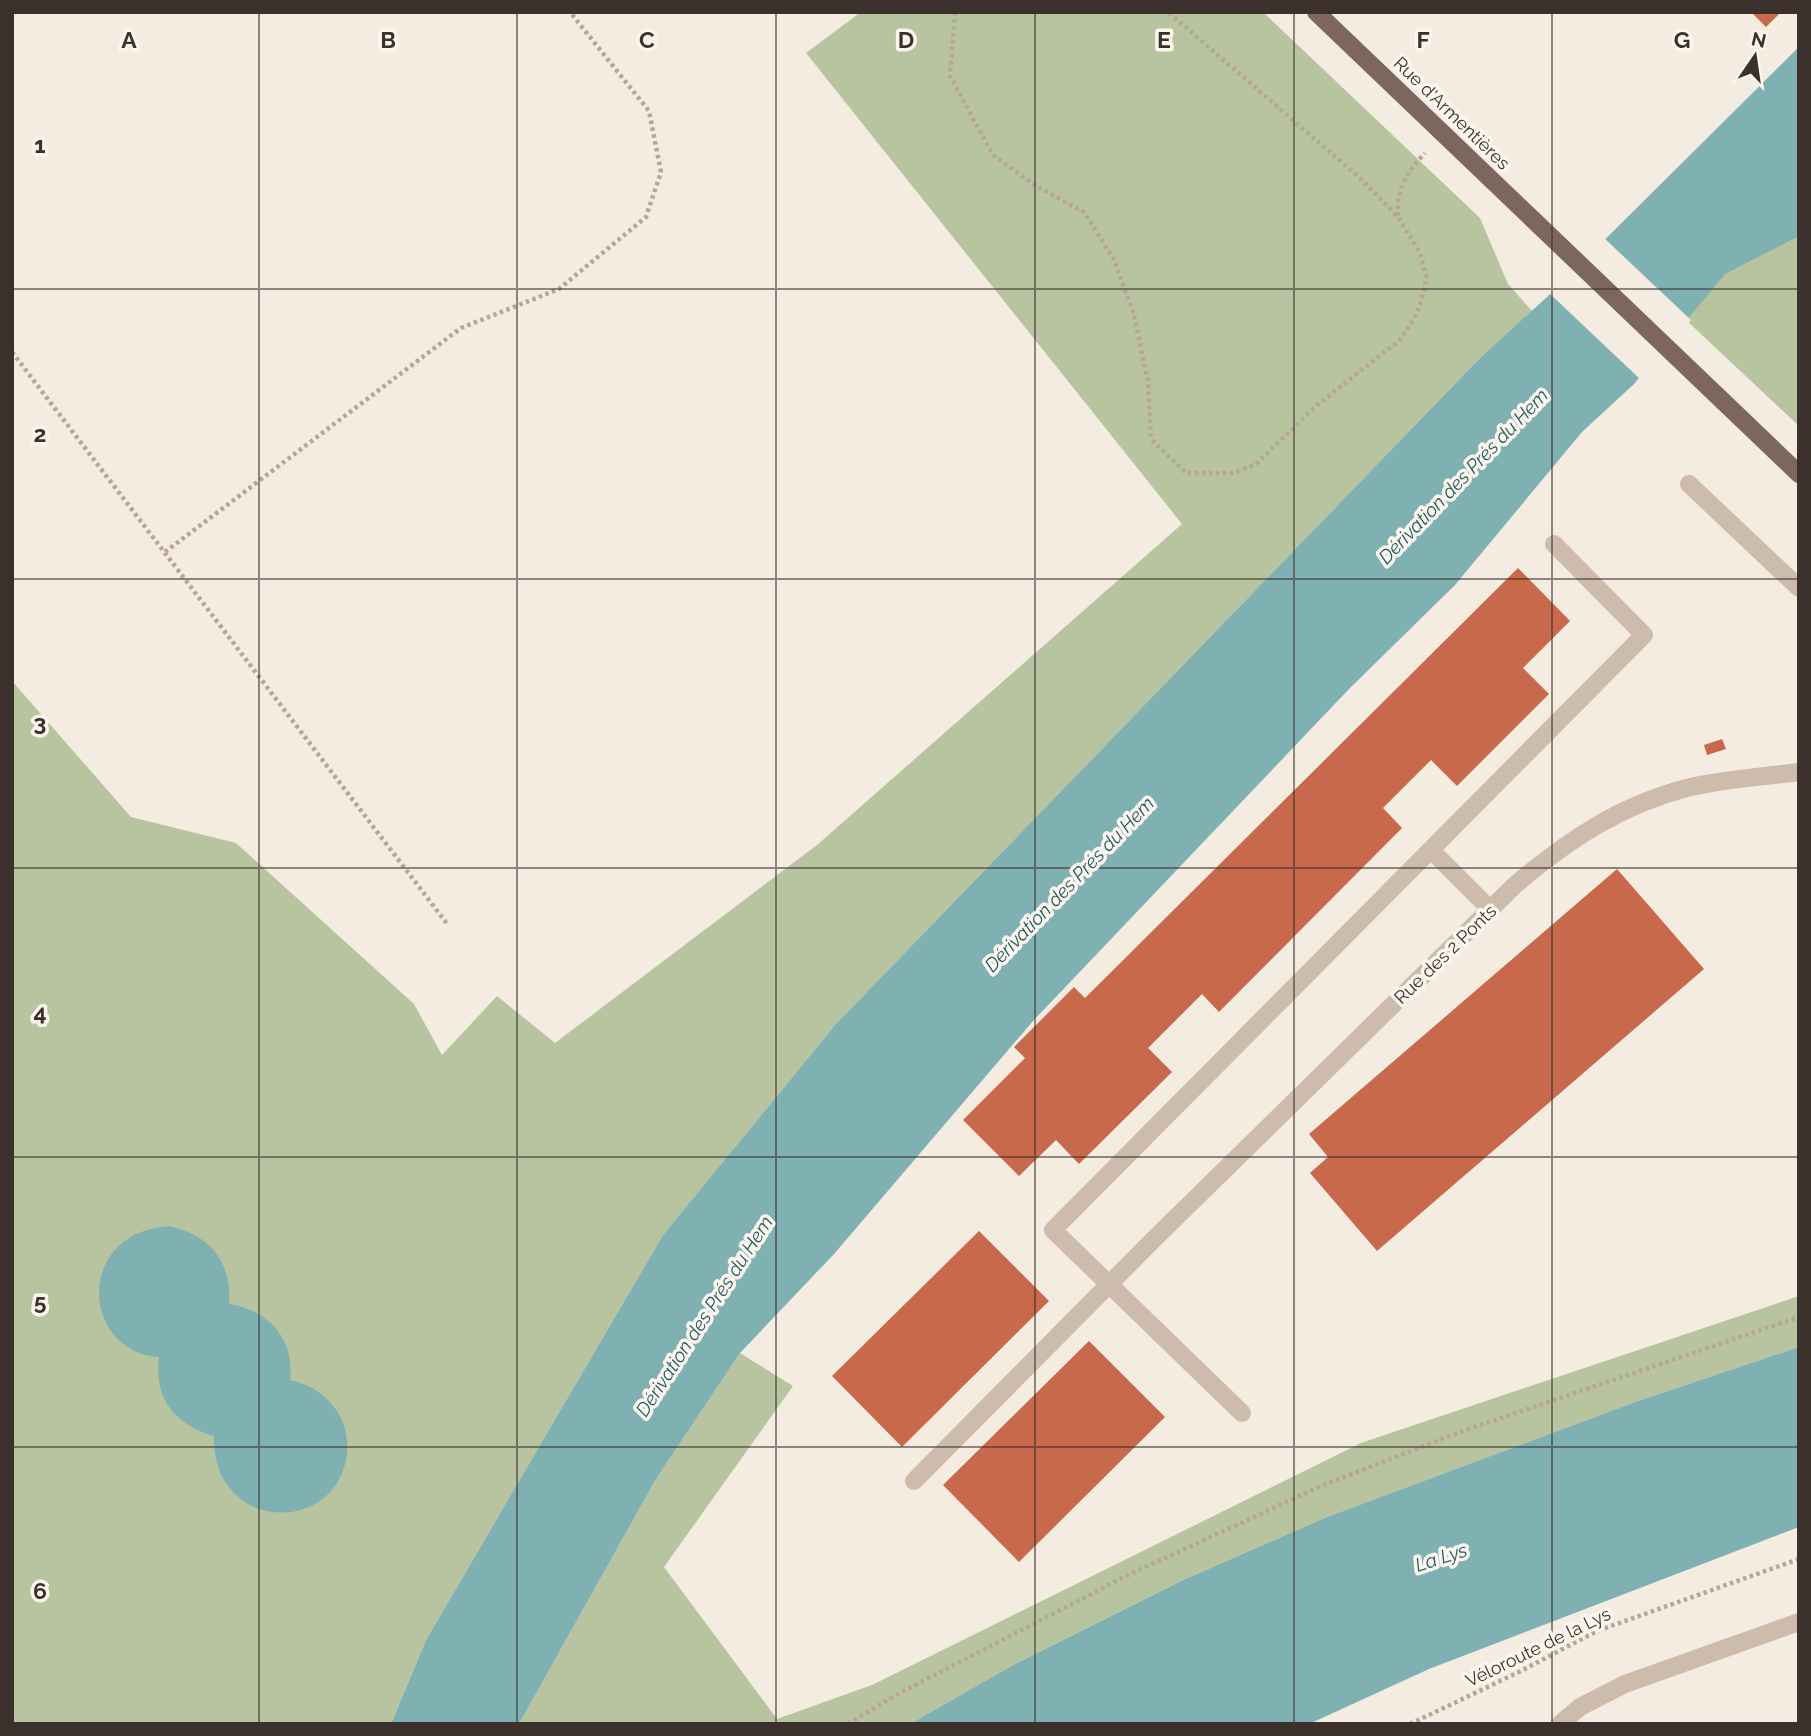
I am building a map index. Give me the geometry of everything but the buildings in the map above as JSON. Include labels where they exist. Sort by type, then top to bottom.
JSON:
[{"type":"main road","name":"Rue d'Armentières","points":[[1316,12],[1799,474]]},
{"type":"street","points":[[1689,484],[1799,588]]},
{"type":"street","points":[[1242,1413],[1053,1230],[1644,635],[1553,544]]},
{"type":"street","name":"Rue des 2 Ponts","points":[[914,1482],[1152,1241],[1490,909],[1566,844],[1623,811],[1688,788],[1799,772]]},
{"type":"street","points":[[1431,850],[1490,909]]},
{"type":"street","points":[[1560,1724],[1580,1707],[1625,1684],[1799,1622]]},
{"type":"path","points":[[165,552],[461,328],[559,289],[646,217],[661,172],[649,111],[570,12]]},
{"type":"path","points":[[956,12],[950,76],[993,156],[1036,186],[1084,212],[1113,258],[1133,311],[1148,381],[1151,439],[1186,474],[1233,473],[1255,465],[1317,405],[1399,340],[1417,314],[1426,275],[1420,254],[1398,217],[1360,178],[1168,12]]},
{"type":"path","points":[[1398,217],[1397,205],[1402,183],[1415,163],[1443,134]]},
{"type":"path","points":[[12,352],[448,925]]},
{"type":"path","points":[[848,1724],[898,1694],[1126,1576],[1319,1487],[1457,1433],[1799,1317]]},
{"type":"path","name":"Véloroute de la Lys","points":[[1409,1724],[1517,1673],[1597,1631],[1799,1559]]},
{"type":"green space","points":[[861,12],[1263,12],[1480,218],[1508,284],[1532,311],[1480,358],[835,1025],[663,1235],[426,1640],[391,1724],[12,1724],[12,681],[131,817],[236,843],[414,1004],[442,1055],[497,996],[555,1043],[817,845],[1182,524],[806,53]]},
{"type":"green space","points":[[1799,169],[1799,426],[1686,320]]},
{"type":"green space","points":[[1799,1296],[1799,1347],[1635,1402],[1327,1517],[1181,1581],[1013,1665],[910,1724],[519,1724],[656,1479],[740,1353],[793,1386],[664,1567],[777,1719],[872,1685],[1361,1443]]},
{"type":"water","name":"Dérivation des Prés du Hem","points":[[1799,47],[1799,236],[1725,274],[1634,384],[1582,432],[1455,585],[1349,689],[1033,1021],[834,1254],[740,1353],[656,1479],[519,1724],[391,1724],[426,1640],[663,1235],[835,1025],[1480,358],[1547,297]]},
{"type":"water","points":[[168,1226],[183,1230],[207,1243],[222,1263],[227,1275],[229,1304],[256,1312],[276,1329],[288,1351],[290,1380],[319,1392],[340,1416],[346,1434],[347,1453],[339,1480],[322,1499],[300,1510],[276,1512],[252,1506],[232,1491],[218,1468],[214,1436],[188,1425],[170,1408],[164,1397],[158,1372],[159,1357],[133,1350],[115,1336],[103,1315],[99,1293],[103,1270],[116,1249],[137,1234]]},
{"type":"water","name":"La Lys","points":[[1799,1347],[1799,1527],[1429,1669],[1309,1724],[910,1724],[1013,1665],[1181,1581],[1327,1517],[1635,1402]]},
{"type":"pier","points":[[1603,237],[1691,320],[1641,380],[1548,292]]}]
